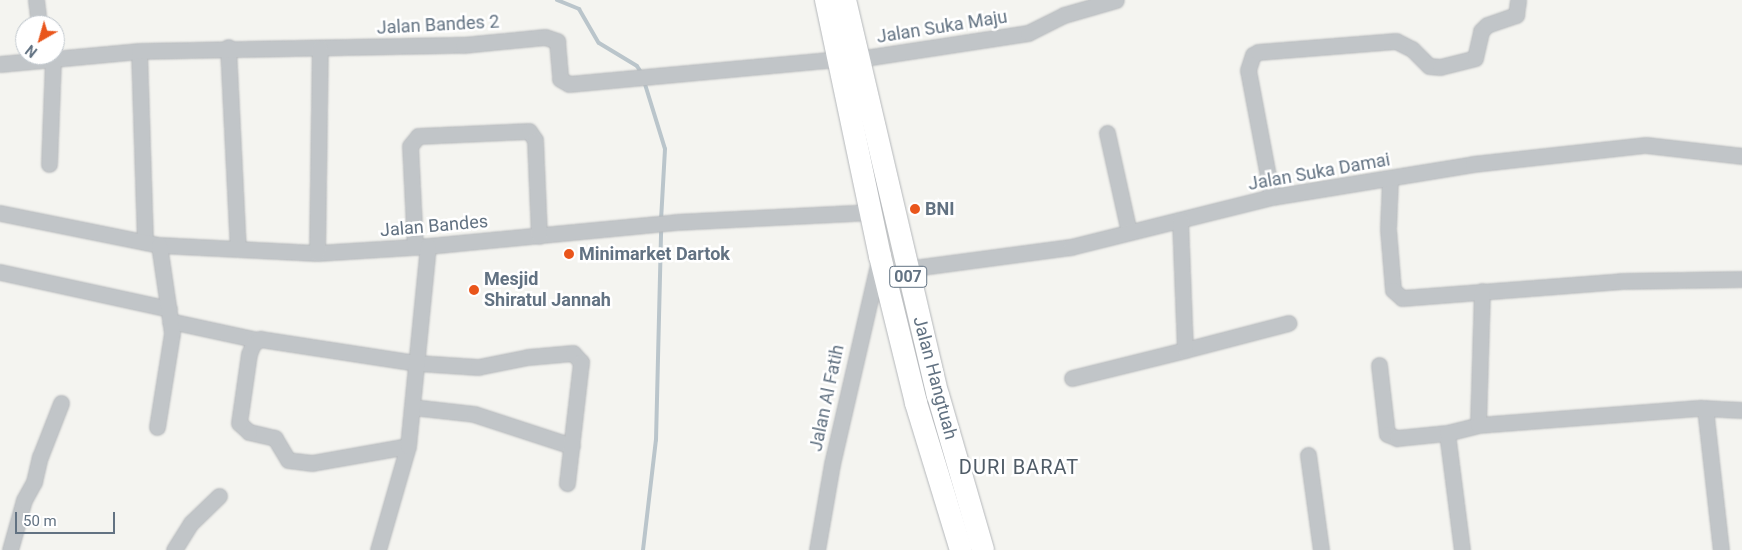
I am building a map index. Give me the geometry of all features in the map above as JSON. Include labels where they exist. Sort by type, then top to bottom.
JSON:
[{"type":"highway","name":"Jalan Hangtuah","points":[[826,0],[849,59],[864,124],[906,269],[938,395],[984,550]]},
{"type":"highway","name":"Jalan Hangtuah","points":[[845,0],[849,59]]},
{"type":"highway","name":"Jalan Hangtuah","points":[[864,124],[873,212],[880,256],[916,403],[961,550]]},
{"type":"street","points":[[36,0],[38,15]]},
{"type":"street","name":"Jalan Suka Maju","points":[[849,59],[1028,33],[1064,15],[1116,0]]},
{"type":"street","points":[[1272,196],[1248,70],[1253,55],[1268,51],[1396,41],[1412,49],[1430,66],[1440,67],[1475,58],[1481,31],[1487,25],[1516,15],[1518,0]]},
{"type":"street","name":"Jalan Bandes 2","points":[[65,57],[228,47],[463,46],[552,37],[558,44],[562,82],[635,78],[849,59]]},
{"type":"street","points":[[228,47],[238,248]]},
{"type":"street","points":[[317,253],[320,48]]},
{"type":"street","points":[[139,51],[152,243],[170,315],[168,360],[157,427]]},
{"type":"street","name":"Jalan Bandes 2","points":[[0,64],[15,62]]},
{"type":"street","points":[[47,65],[49,164]]},
{"type":"street","points":[[378,550],[408,446],[417,363],[421,247],[410,146],[418,136],[529,131],[534,140],[539,236]]},
{"type":"street","points":[[1107,133],[1129,232]]},
{"type":"street","name":"Jalan Suka Damai","points":[[906,269],[1071,247],[1272,196],[1390,179],[1473,164],[1616,146],[1646,145],[1742,156]]},
{"type":"street","points":[[1390,179],[1388,228],[1396,294],[1406,299],[1482,291],[1621,281],[1742,279]]},
{"type":"street","name":"Jalan Bandes","points":[[0,213],[152,243],[317,253],[421,247],[635,225],[873,212]]},
{"type":"street","points":[[1180,220],[1185,350]]},
{"type":"street","name":"Jalan Al Fatih","points":[[817,550],[832,464],[880,256]]},
{"type":"street","points":[[0,272],[170,315],[258,340],[417,363],[478,367],[528,356],[573,353],[581,362],[567,483]]},
{"type":"street","points":[[1478,425],[1482,291]]},
{"type":"street","points":[[1072,378],[1289,323]]},
{"type":"street","points":[[258,340],[249,354],[239,423],[249,432],[275,438],[288,460],[312,463],[408,446]]},
{"type":"street","points":[[1379,365],[1387,434],[1397,438],[1447,433],[1478,425],[1705,408],[1742,410]]},
{"type":"street","points":[[10,550],[24,500],[34,482],[40,457],[61,403]]},
{"type":"street","points":[[412,407],[474,414],[572,446]]},
{"type":"street","points":[[1705,408],[1721,550]]},
{"type":"street","points":[[1447,433],[1462,550]]},
{"type":"street","points":[[1308,454],[1322,550]]},
{"type":"street","points":[[174,550],[192,523],[219,496]]},
{"type":"waterway","points":[[557,0],[579,9],[599,43],[637,66],[642,74]]},
{"type":"waterway","points":[[644,81],[665,149],[661,221]]},
{"type":"waterway","points":[[643,550],[656,440],[661,228]]},
{"type":"place","name":"BNI","points":[[915,209]]},
{"type":"place","name":"Minimarket Dartok","points":[[569,254]]},
{"type":"place","name":"Mesjid Shiratul Jannah","points":[[474,290]]},
{"type":"district","name":"DURI BARAT","points":[[1019,467]]}]
